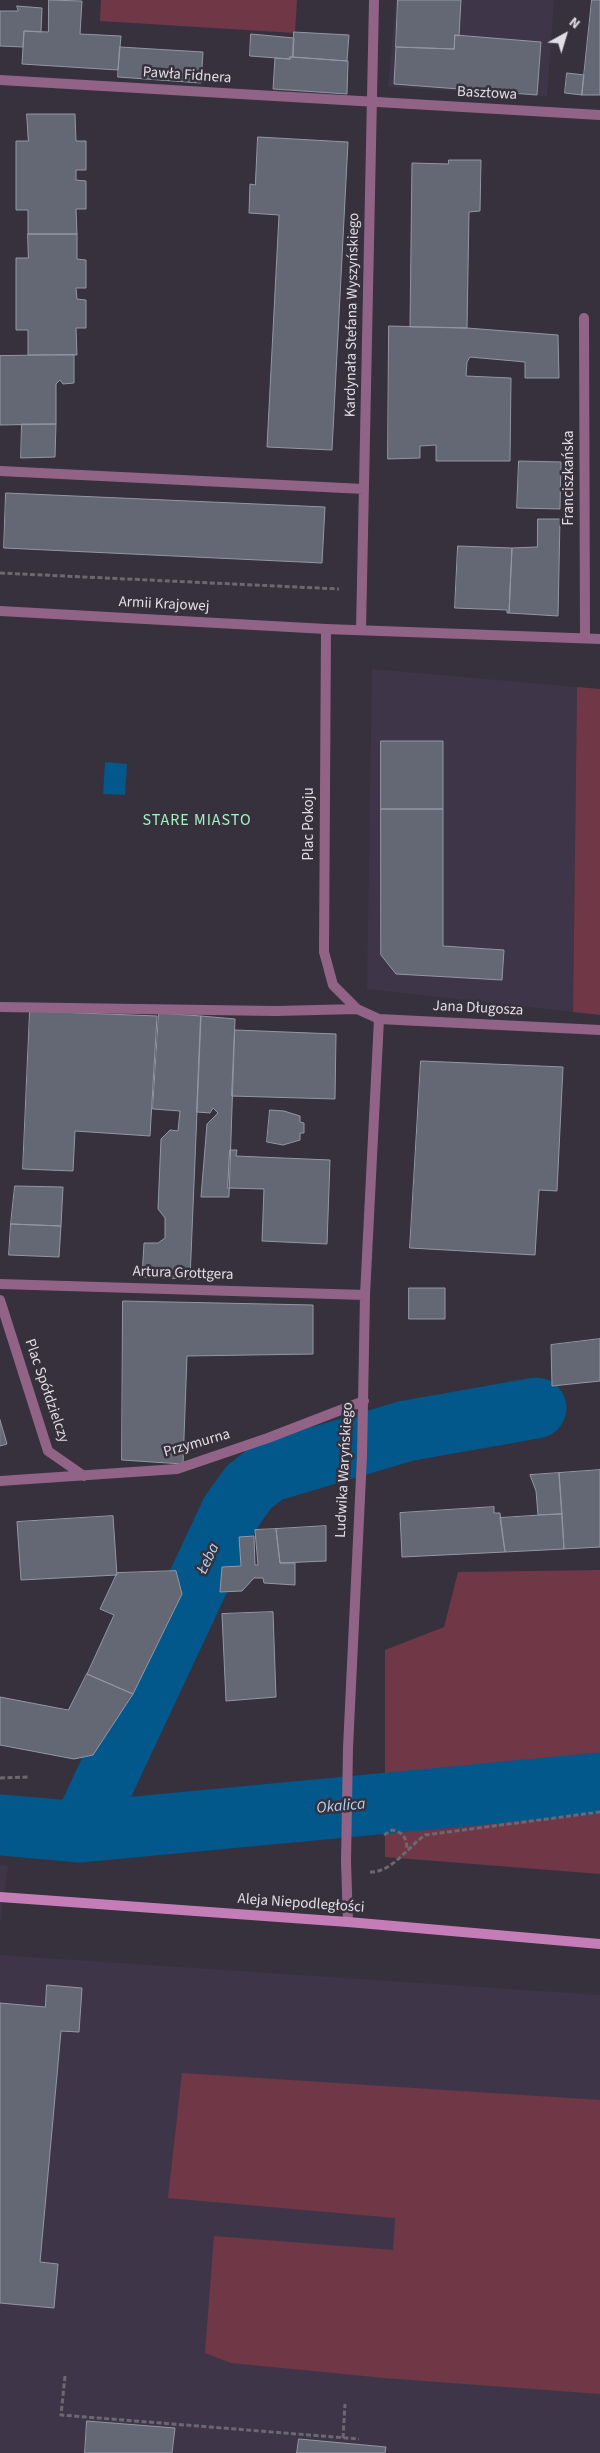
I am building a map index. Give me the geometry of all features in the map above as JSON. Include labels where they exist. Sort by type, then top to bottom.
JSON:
[{"type":"main road","name":"Aleja Niepodległości","points":[[0,1897],[348,1922],[600,1944]]},
{"type":"street","name":"Kardynała Stefana Wyszyńskiego","points":[[361,630],[374,0]]},
{"type":"street","name":"Pawła Fidnera","points":[[0,80],[372,103]]},
{"type":"street","name":"Basztowa","points":[[372,103],[600,114]]},
{"type":"street","name":"Franciszkańska","points":[[584,318],[585,638]]},
{"type":"street","points":[[0,471],[364,489]]},
{"type":"street","name":"Armii Krajowej","points":[[0,611],[326,629]]},
{"type":"street","points":[[326,629],[600,639]]},
{"type":"street","name":"Plac Pokoju","points":[[326,629],[324,952],[333,985],[357,1009]]},
{"type":"street","points":[[0,1007],[276,1011],[357,1009]]},
{"type":"street","name":"Jana Długosza","points":[[357,1009],[379,1019],[600,1030]]},
{"type":"street","name":"Ludwika Waryńskiego","points":[[348,1922],[346,1854],[348,1748],[362,1456],[365,1295],[379,1019]]},
{"type":"street","name":"Artura Grottgera","points":[[0,1284],[365,1295]]},
{"type":"street","name":"Plac Spółdzielczy","points":[[0,1300],[48,1451],[84,1476]]},
{"type":"street","name":"Przymurna","points":[[0,1481],[177,1469],[268,1438],[364,1401]]},
{"type":"path","points":[[0,573],[362,590]]},
{"type":"path","points":[[0,1778],[28,1777]]},
{"type":"path","points":[[364,1872],[379,1873],[388,1868],[407,1848],[425,1835],[600,1812]]},
{"type":"path","points":[[384,1835],[392,1830],[400,1832],[406,1838],[407,1848]]},
{"type":"path","points":[[65,2376],[61,2415],[359,2440]]},
{"type":"path","points":[[344,2438],[345,2404]]},
{"type":"shaded area","points":[[101,0],[297,0],[295,33],[100,21]]},
{"type":"shaded area","points":[[396,0],[554,0],[547,96],[388,87]]},
{"type":"shaded area","points":[[372,669],[577,687],[573,1012],[367,989]]},
{"type":"shaded area","points":[[577,687],[600,689],[600,1015],[573,1012]]},
{"type":"shaded area","points":[[600,1570],[600,1874],[385,1857],[385,1650],[444,1627],[458,1572]]},
{"type":"shaded area","points":[[0,1865],[8,1866],[0,1924]]},
{"type":"shaded area","points":[[0,1955],[600,1995],[600,2453],[0,2453]]},
{"type":"shaded area","points":[[182,2073],[600,2100],[600,2394],[384,2378],[231,2363],[205,2353],[214,2236],[393,2250],[395,2218],[168,2198]]},
{"type":"water","points":[[105,762],[127,764],[125,795],[103,794]]},
{"type":"building","points":[[49,0],[82,1],[80,34],[121,36],[118,70],[22,64],[24,31],[48,32]]},
{"type":"building","points":[[398,0],[461,0],[459,36],[455,35],[454,49],[396,47]]},
{"type":"building","points":[[592,0],[600,0],[600,95],[582,95]]},
{"type":"building","points":[[17,6],[42,8],[41,32],[24,31],[23,47],[0,46],[0,11],[18,11]]},
{"type":"building","points":[[294,32],[349,35],[347,61],[293,57]]},
{"type":"building","points":[[251,34],[294,38],[293,57],[290,57],[290,59],[250,56]]},
{"type":"building","points":[[455,35],[541,42],[537,95],[394,84],[396,47],[454,49]]},
{"type":"building","points":[[120,47],[203,52],[201,83],[118,77]]},
{"type":"building","points":[[290,57],[348,61],[347,94],[273,89],[275,58],[290,59]]},
{"type":"building","points":[[567,73],[584,75],[582,95],[565,93]]},
{"type":"building","points":[[27,114],[75,114],[76,141],[86,141],[86,170],[76,170],[76,180],[86,181],[86,209],[76,209],[77,234],[28,234],[28,210],[16,210],[16,141],[28,141]]},
{"type":"building","points":[[258,137],[348,142],[332,450],[267,447],[279,215],[249,213],[250,184],[255,185]]},
{"type":"building","points":[[449,160],[481,160],[480,211],[469,212],[467,328],[410,327],[412,163],[448,164]]},
{"type":"building","points":[[28,234],[77,234],[77,259],[86,260],[86,288],[76,288],[77,299],[86,300],[86,328],[76,328],[77,355],[28,355],[28,330],[16,330],[16,258],[28,258]]},
{"type":"building","points":[[389,326],[467,328],[558,335],[559,378],[525,378],[525,362],[470,357],[467,362],[466,376],[511,378],[510,461],[436,461],[436,445],[420,446],[420,458],[388,459]]},
{"type":"building","points":[[74,355],[74,383],[63,384],[60,380],[56,384],[56,424],[0,425],[0,356]]},
{"type":"building","points":[[22,424],[56,424],[55,457],[21,458]]},
{"type":"building","points":[[519,461],[561,462],[560,509],[517,508]]},
{"type":"building","points":[[6,493],[325,507],[322,563],[4,548]]},
{"type":"building","points":[[538,519],[560,519],[558,616],[509,613],[512,548],[537,547]]},
{"type":"building","points":[[458,546],[512,548],[509,613],[507,613],[507,610],[455,608]]},
{"type":"building","points":[[381,741],[443,741],[443,809],[381,809]]},
{"type":"building","points":[[381,809],[443,809],[443,946],[504,950],[502,980],[396,974],[381,955]]},
{"type":"building","points":[[30,1011],[157,1016],[150,1136],[75,1131],[73,1171],[23,1169]]},
{"type":"building","points":[[159,1013],[201,1016],[190,1279],[142,1277],[144,1243],[158,1243],[165,1238],[165,1218],[158,1209],[161,1139],[170,1130],[178,1131],[180,1111],[153,1109]]},
{"type":"building","points":[[201,1016],[235,1019],[229,1197],[201,1197],[207,1124],[218,1113],[213,1108],[210,1113],[197,1112]]},
{"type":"building","points":[[235,1030],[336,1034],[335,1099],[232,1096]]},
{"type":"building","points":[[421,1061],[563,1067],[557,1191],[539,1190],[535,1255],[410,1248]]},
{"type":"building","points":[[270,1110],[284,1111],[300,1116],[300,1122],[304,1123],[304,1133],[300,1133],[300,1140],[283,1145],[267,1142]]},
{"type":"building","points":[[230,1150],[237,1150],[236,1156],[330,1160],[327,1244],[262,1241],[264,1189],[228,1188]]},
{"type":"building","points":[[15,1186],[63,1187],[61,1226],[11,1224]]},
{"type":"building","points":[[11,1224],[61,1226],[59,1257],[9,1255]]},
{"type":"building","points":[[409,1288],[445,1288],[445,1319],[409,1319]]},
{"type":"building","points":[[123,1301],[313,1305],[313,1354],[187,1356],[183,1464],[122,1460]]},
{"type":"building","points":[[600,1339],[600,1381],[552,1386],[551,1345]]},
{"type":"building","points":[[0,1420],[7,1444],[0,1446]]},
{"type":"building","points":[[600,1470],[600,1547],[564,1549],[559,1473]]},
{"type":"building","points":[[559,1473],[562,1514],[538,1515],[536,1491],[530,1475]]},
{"type":"building","points":[[494,1507],[494,1513],[500,1513],[505,1552],[402,1557],[400,1513]]},
{"type":"building","points":[[562,1514],[564,1549],[505,1552],[500,1518]]},
{"type":"building","points":[[113,1516],[117,1575],[21,1580],[17,1522]]},
{"type":"building","points":[[326,1526],[326,1561],[280,1563],[276,1529]]},
{"type":"building","points":[[276,1529],[280,1563],[295,1563],[295,1585],[264,1583],[263,1578],[254,1578],[242,1591],[220,1592],[222,1567],[241,1566],[239,1537],[254,1536],[255,1565],[258,1565],[255,1530]]},
{"type":"building","points":[[176,1571],[182,1594],[133,1694],[87,1674],[114,1615],[100,1609],[117,1573]]},
{"type":"building","points":[[273,1612],[276,1697],[226,1701],[222,1614]]},
{"type":"building","points":[[87,1674],[133,1694],[93,1755],[74,1759],[0,1745],[0,1697],[68,1710]]},
{"type":"building","points":[[47,1985],[82,1988],[79,2032],[61,2031],[40,2262],[58,2264],[54,2308],[0,2303],[0,2003],[45,2007]]},
{"type":"building","points":[[87,2421],[175,2428],[172,2453],[85,2453]]},
{"type":"building","points":[[299,2439],[386,2447],[385,2453],[297,2453]]},
{"type":"waterway","name":"Łeba","points":[[0,1825],[81,1832],[231,1512],[249,1487],[268,1472],[406,1431],[536,1408]]},
{"type":"waterway","name":"Okalica","points":[[81,1832],[600,1783]]},
{"type":"district","name":"STARE MIASTO","points":[[197,821]]}]
